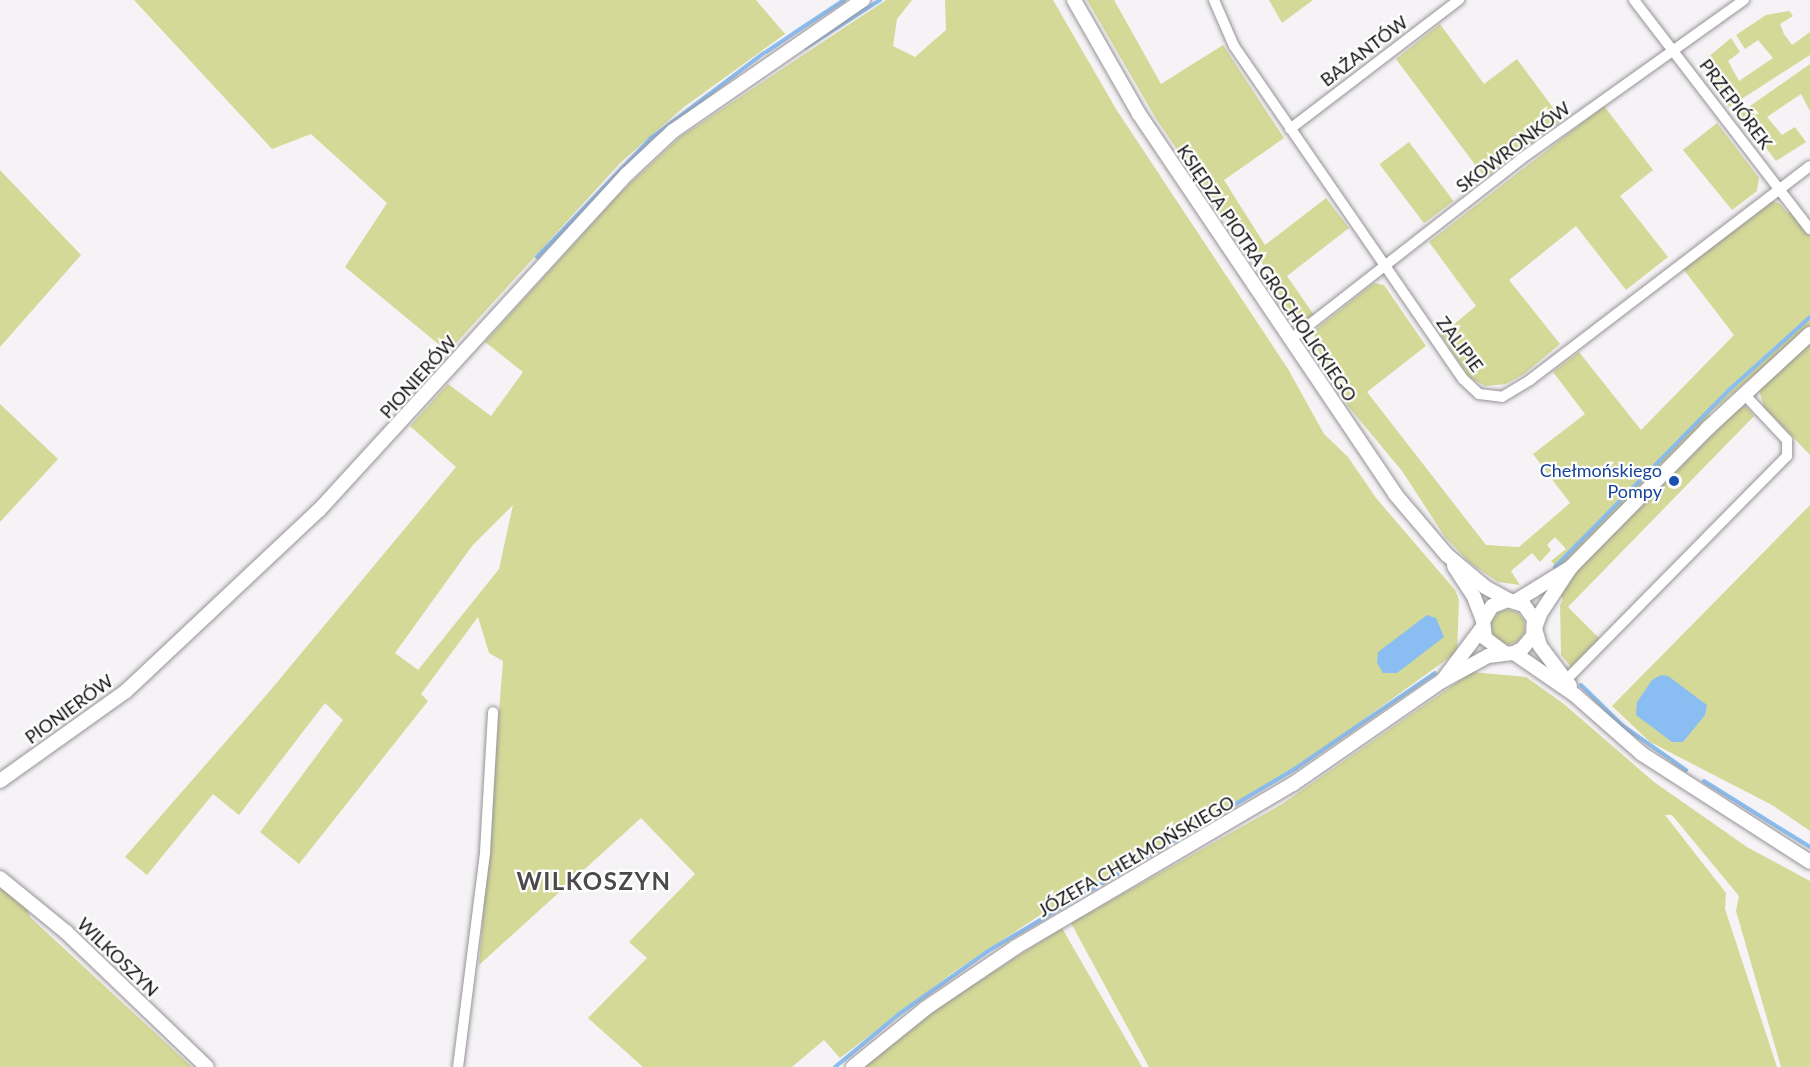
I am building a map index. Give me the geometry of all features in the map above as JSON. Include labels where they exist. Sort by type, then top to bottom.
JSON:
[{"type":"street","name":"PIONIERÓW","points":[[0,781],[125,692],[319,510],[627,174],[673,131],[863,0]]},
{"type":"street","name":"KSIĘDZA PIOTRA GROCHOLICKIEGO","points":[[1074,0],[1139,114],[1395,494],[1446,555],[1474,597],[1482,625]]},
{"type":"street","name":"ZALIPIE","points":[[1214,0],[1234,46],[1384,267],[1463,379],[1479,394],[1502,397],[1530,380],[1778,188],[1810,166]]},
{"type":"street","name":"BAŻANTÓW","points":[[1290,129],[1459,0]]},
{"type":"street","name":"PRZEPIÓREK","points":[[1635,0],[1674,48],[1810,229]]},
{"type":"street","name":"SKOWRONKÓW","points":[[1291,339],[1521,159],[1744,0]]},
{"type":"street","points":[[1509,653],[1529,644],[1540,614],[1571,567],[1744,394],[1810,334]]},
{"type":"street","points":[[1566,680],[1787,456],[1787,440],[1744,394]]},
{"type":"street","name":"KSIĘDZA PIOTRA GROCHOLICKIEGO","points":[[1446,555],[1485,587],[1512,601]]},
{"type":"street","points":[[1571,567],[1512,601],[1492,606],[1482,625],[1490,645],[1509,653],[1575,695],[1642,754],[1810,862]]},
{"type":"street","points":[[1512,601],[1530,611],[1540,646],[1575,695]]},
{"type":"street","name":"JÓZEFA CHEŁMOŃSKIEGO","points":[[1442,681],[1482,625]]},
{"type":"street","name":"JÓZEFA CHEŁMOŃSKIEGO","points":[[853,1067],[988,965],[1293,784],[1442,681],[1488,656],[1509,653]]},
{"type":"street","points":[[459,1067],[485,852],[493,712]]},
{"type":"street","name":"WILKOSZYN","points":[[0,878],[66,932],[207,1067]]},
{"type":"green space","points":[[134,0],[756,0],[785,34],[684,107],[620,163],[448,352],[345,267],[387,203],[311,134],[272,149]]},
{"type":"green space","points":[[886,0],[912,0],[897,19],[893,46],[915,57],[946,30],[945,0],[1053,0],[1116,109],[1288,369],[1324,434],[1348,457],[1376,498],[1455,590],[1459,600],[1457,652],[1281,779],[1048,910],[951,974],[840,1058],[824,1040],[792,1067],[643,1067],[588,1018],[647,958],[629,942],[695,874],[641,818],[479,965],[503,661],[489,653],[478,617],[421,694],[428,701],[299,864],[260,832],[343,720],[325,703],[239,815],[213,794],[147,875],[125,857],[269,692],[456,467],[410,426],[448,384],[491,416],[523,372],[485,342],[619,194],[680,137]],"holes":[[[513,505],[499,569],[418,670],[395,653],[472,546]]]},
{"type":"green space","points":[[1087,0],[1114,0],[1161,84],[1223,45],[1284,138],[1224,180],[1265,245],[1326,198],[1349,228],[1287,276],[1314,315],[1298,323],[1292,318],[1241,224],[1224,219],[1155,117]]},
{"type":"green space","points":[[1269,0],[1313,0],[1282,23]]},
{"type":"green space","points":[[1789,11],[1793,16],[1780,24],[1784,34],[1792,45],[1810,32],[1810,55],[1729,107],[1725,101],[1728,98],[1701,63],[1731,38],[1740,52],[1728,61],[1739,81],[1773,58],[1758,40],[1745,49],[1736,35],[1766,15]]},
{"type":"green space","points":[[1440,24],[1484,84],[1517,59],[1562,120],[1485,178],[1396,59]]},
{"type":"green space","points":[[1810,64],[1810,111],[1801,94],[1767,117],[1782,135],[1795,127],[1806,142],[1776,161],[1743,117],[1739,120],[1736,116]]},
{"type":"green space","points":[[1604,106],[1653,170],[1620,196],[1668,257],[1626,290],[1576,226],[1509,280],[1560,344],[1524,374],[1506,384],[1485,386],[1469,377],[1441,335],[1476,306],[1429,242]]},
{"type":"green space","points":[[1717,123],[1759,178],[1757,191],[1732,210],[1683,150]]},
{"type":"green space","points":[[1409,142],[1454,201],[1424,223],[1379,164]]},
{"type":"green space","points":[[0,170],[81,255],[0,347]]},
{"type":"green space","points":[[1769,201],[1779,203],[1788,213],[1791,211],[1810,236],[1810,326],[1709,414],[1710,417],[1565,566],[1557,568],[1551,561],[1566,549],[1555,537],[1547,545],[1551,550],[1540,562],[1532,553],[1511,571],[1520,585],[1498,582],[1470,563],[1445,537],[1402,471],[1348,406],[1314,343],[1315,330],[1374,283],[1384,285],[1426,346],[1367,392],[1486,545],[1519,547],[1570,503],[1533,454],[1585,414],[1553,372],[1579,352],[1641,430],[1734,335],[1684,270],[1684,263]]},
{"type":"green space","points":[[1810,340],[1810,455],[1764,407],[1759,390]]},
{"type":"green space","points":[[0,404],[58,459],[0,522]]},
{"type":"green space","points":[[1746,406],[1754,416],[1568,607],[1600,639],[1572,668],[1561,655],[1560,605],[1563,600],[1558,590],[1739,408]]},
{"type":"green space","points":[[1810,505],[1810,831],[1772,805],[1650,742],[1612,706]]},
{"type":"green space","points":[[1508,610],[1520,615],[1525,627],[1520,639],[1508,644],[1496,639],[1491,627],[1496,615]]},
{"type":"green space","points":[[1472,672],[1526,677],[1564,704],[1654,782],[1747,847],[1810,881],[1810,1067],[1781,1067],[1736,911],[1739,896],[1672,815],[1665,815],[1726,893],[1725,909],[1777,1067],[1149,1067],[1071,923],[1282,804]]},
{"type":"green space","points":[[0,887],[26,904],[30,917],[192,1067],[0,1067]]},
{"type":"green space","points":[[1062,928],[1142,1067],[863,1067],[946,1002]]},
{"type":"water","points":[[1427,615],[1436,618],[1444,637],[1397,673],[1383,673],[1377,663],[1378,652]]},
{"type":"water","points":[[1661,675],[1668,676],[1707,705],[1705,715],[1683,742],[1672,742],[1636,715],[1637,702],[1652,680]]},
{"type":"waterway","points":[[794,33],[844,0]]},
{"type":"waterway","points":[[805,48],[880,0]]},
{"type":"waterway","points":[[766,52],[793,34]]},
{"type":"waterway","points":[[537,257],[651,138],[764,53]]},
{"type":"waterway","points":[[1555,567],[1729,390],[1810,317]]},
{"type":"waterway","points":[[835,1067],[899,1014],[988,951],[1296,768],[1435,673]]},
{"type":"waterway","points":[[1581,685],[1623,726],[1686,770]]},
{"type":"waterway","points":[[1704,781],[1810,847]]},
{"type":"place","name":"Chełmońskiego Pompy","points":[[1674,481]]},
{"type":"district","name":"WILKOSZYN","points":[[594,881]]}]
